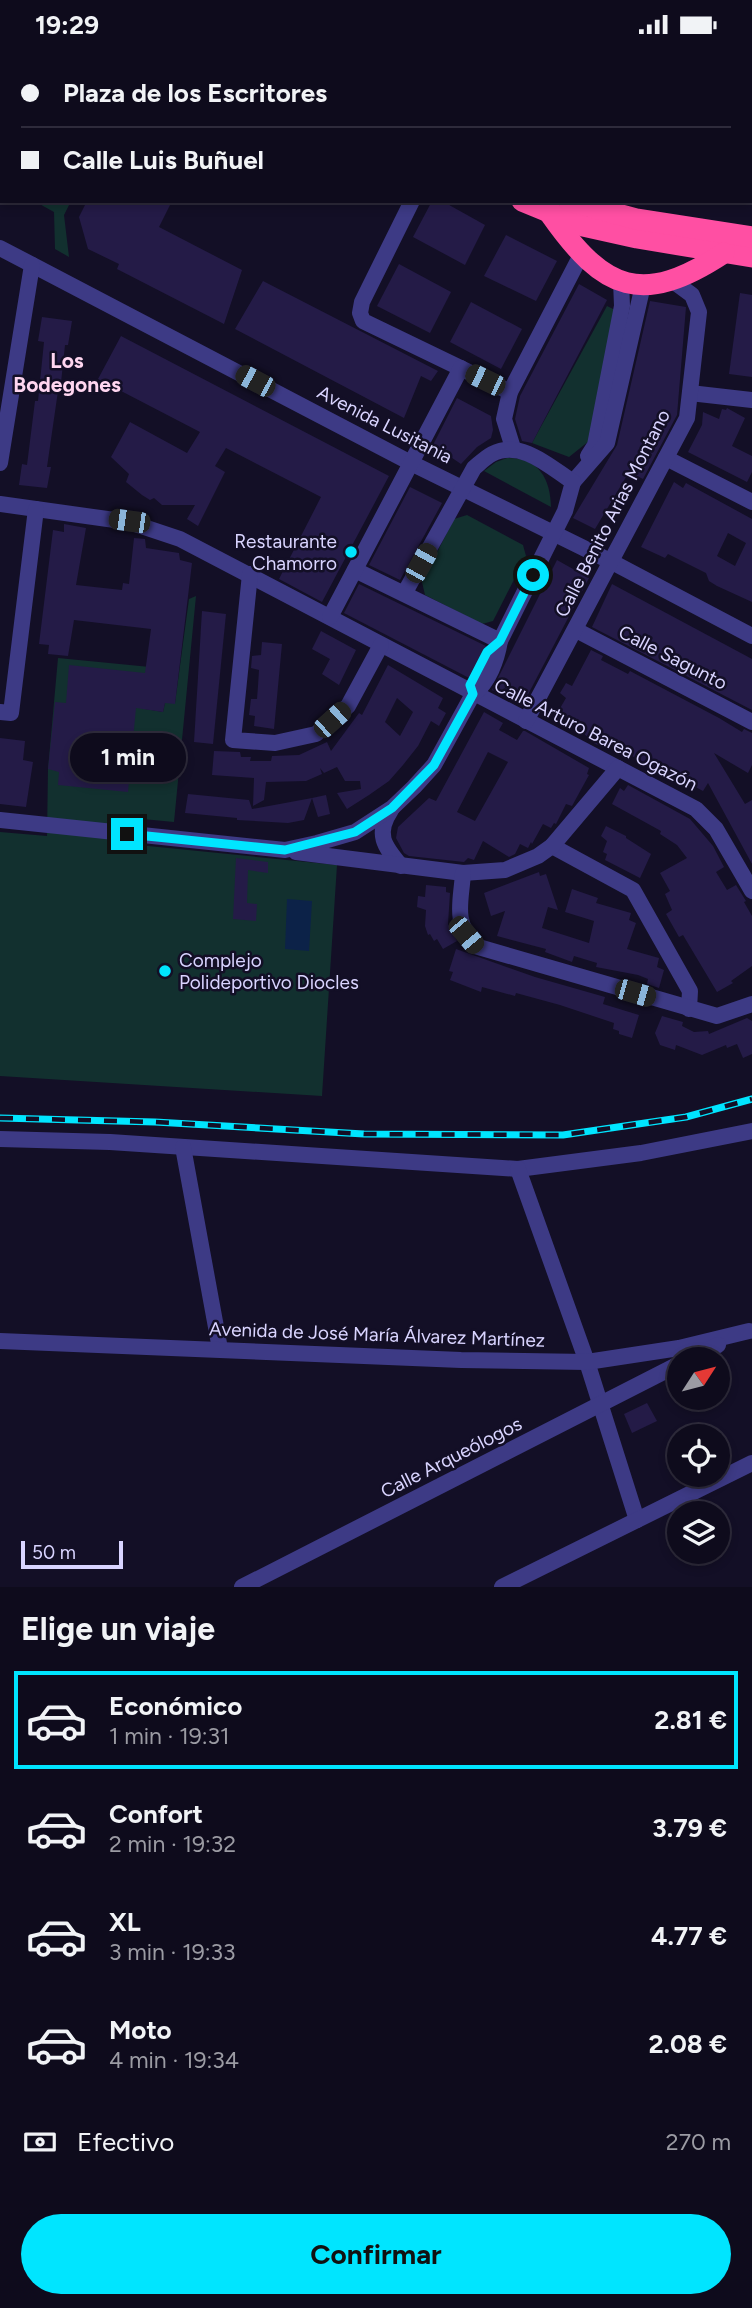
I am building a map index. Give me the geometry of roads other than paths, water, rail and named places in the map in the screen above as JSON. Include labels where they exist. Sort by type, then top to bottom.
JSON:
[{"type":"highway","points":[[526,203],[583,226],[637,239],[752,257]]},
{"type":"highway","points":[[576,203],[636,219],[752,237]]},
{"type":"highway","points":[[550,214],[581,255],[621,281],[643,285],[673,281],[696,272],[724,253]]},
{"type":"street","points":[[411,203],[362,302],[360,313],[363,321],[510,392]]},
{"type":"street","name":"Avenida Lusitania","points":[[0,248],[411,463],[612,562],[752,636]]},
{"type":"street","points":[[513,448],[504,419],[510,392],[581,255]]},
{"type":"street","points":[[0,463],[33,265]]},
{"type":"street","points":[[401,866],[386,849],[382,834],[384,820],[392,808],[434,765],[473,694],[470,685],[481,663],[487,652],[500,641],[554,535],[565,511],[573,482],[595,445],[622,306],[621,281]]},
{"type":"street","name":"Calle Benito Arias Montano","points":[[526,721],[687,418],[699,312],[692,295],[673,281]]},
{"type":"street","points":[[573,482],[607,443],[643,285]]},
{"type":"street","points":[[330,617],[461,368]]},
{"type":"street","points":[[690,393],[752,400]]},
{"type":"street","points":[[404,594],[474,468],[493,453],[513,448],[534,456],[573,482]]},
{"type":"street","points":[[666,458],[751,498]]},
{"type":"street","name":"Calle Arturo Barea Ogazón","points":[[0,504],[129,521],[180,539],[250,574],[473,694],[696,809],[716,829],[752,891]]},
{"type":"street","points":[[5,712],[36,509]]},
{"type":"street","points":[[355,570],[500,641]]},
{"type":"street","points":[[250,574],[233,740],[275,743],[316,734],[348,706],[381,645]]},
{"type":"street","name":"Calle Sagunto","points":[[576,630],[752,722]]},
{"type":"street","points":[[0,820],[285,850],[463,873],[505,870],[538,856],[552,846],[618,768]]},
{"type":"street","points":[[285,850],[355,832],[392,808]]},
{"type":"street","points":[[552,846],[633,890],[690,991],[689,1009]]},
{"type":"street","points":[[463,873],[459,920],[475,946],[717,1016],[752,1004]]},
{"type":"street","points":[[0,1139],[183,1147],[518,1169],[641,1153],[752,1131]]},
{"type":"street","points":[[183,1147],[220,1349]]},
{"type":"street","points":[[518,1169],[587,1362],[637,1520]]},
{"type":"street","points":[[715,1347],[750,1330]]},
{"type":"street","name":"Avenida de José María Álvarez Martínez","points":[[0,1341],[461,1360],[587,1362],[679,1348],[750,1330]]},
{"type":"street","name":"Calle Arqueólogos","points":[[252,1585],[667,1370]]},
{"type":"street","points":[[502,1587],[752,1463]]},
{"type":"water","points":[[287,899],[312,901],[309,951],[285,949]]},
{"type":"railway","points":[[0,1118],[155,1122],[364,1134],[563,1135],[686,1117],[752,1099]]},
{"type":"place","name":"Restaurante Chamorro","points":[[351,552]]},
{"type":"place","name":"Complejo Polideportivo Diocles","points":[[165,971]]},
{"type":"district","name":"Los Bodegones","points":[[67,373]]}]
